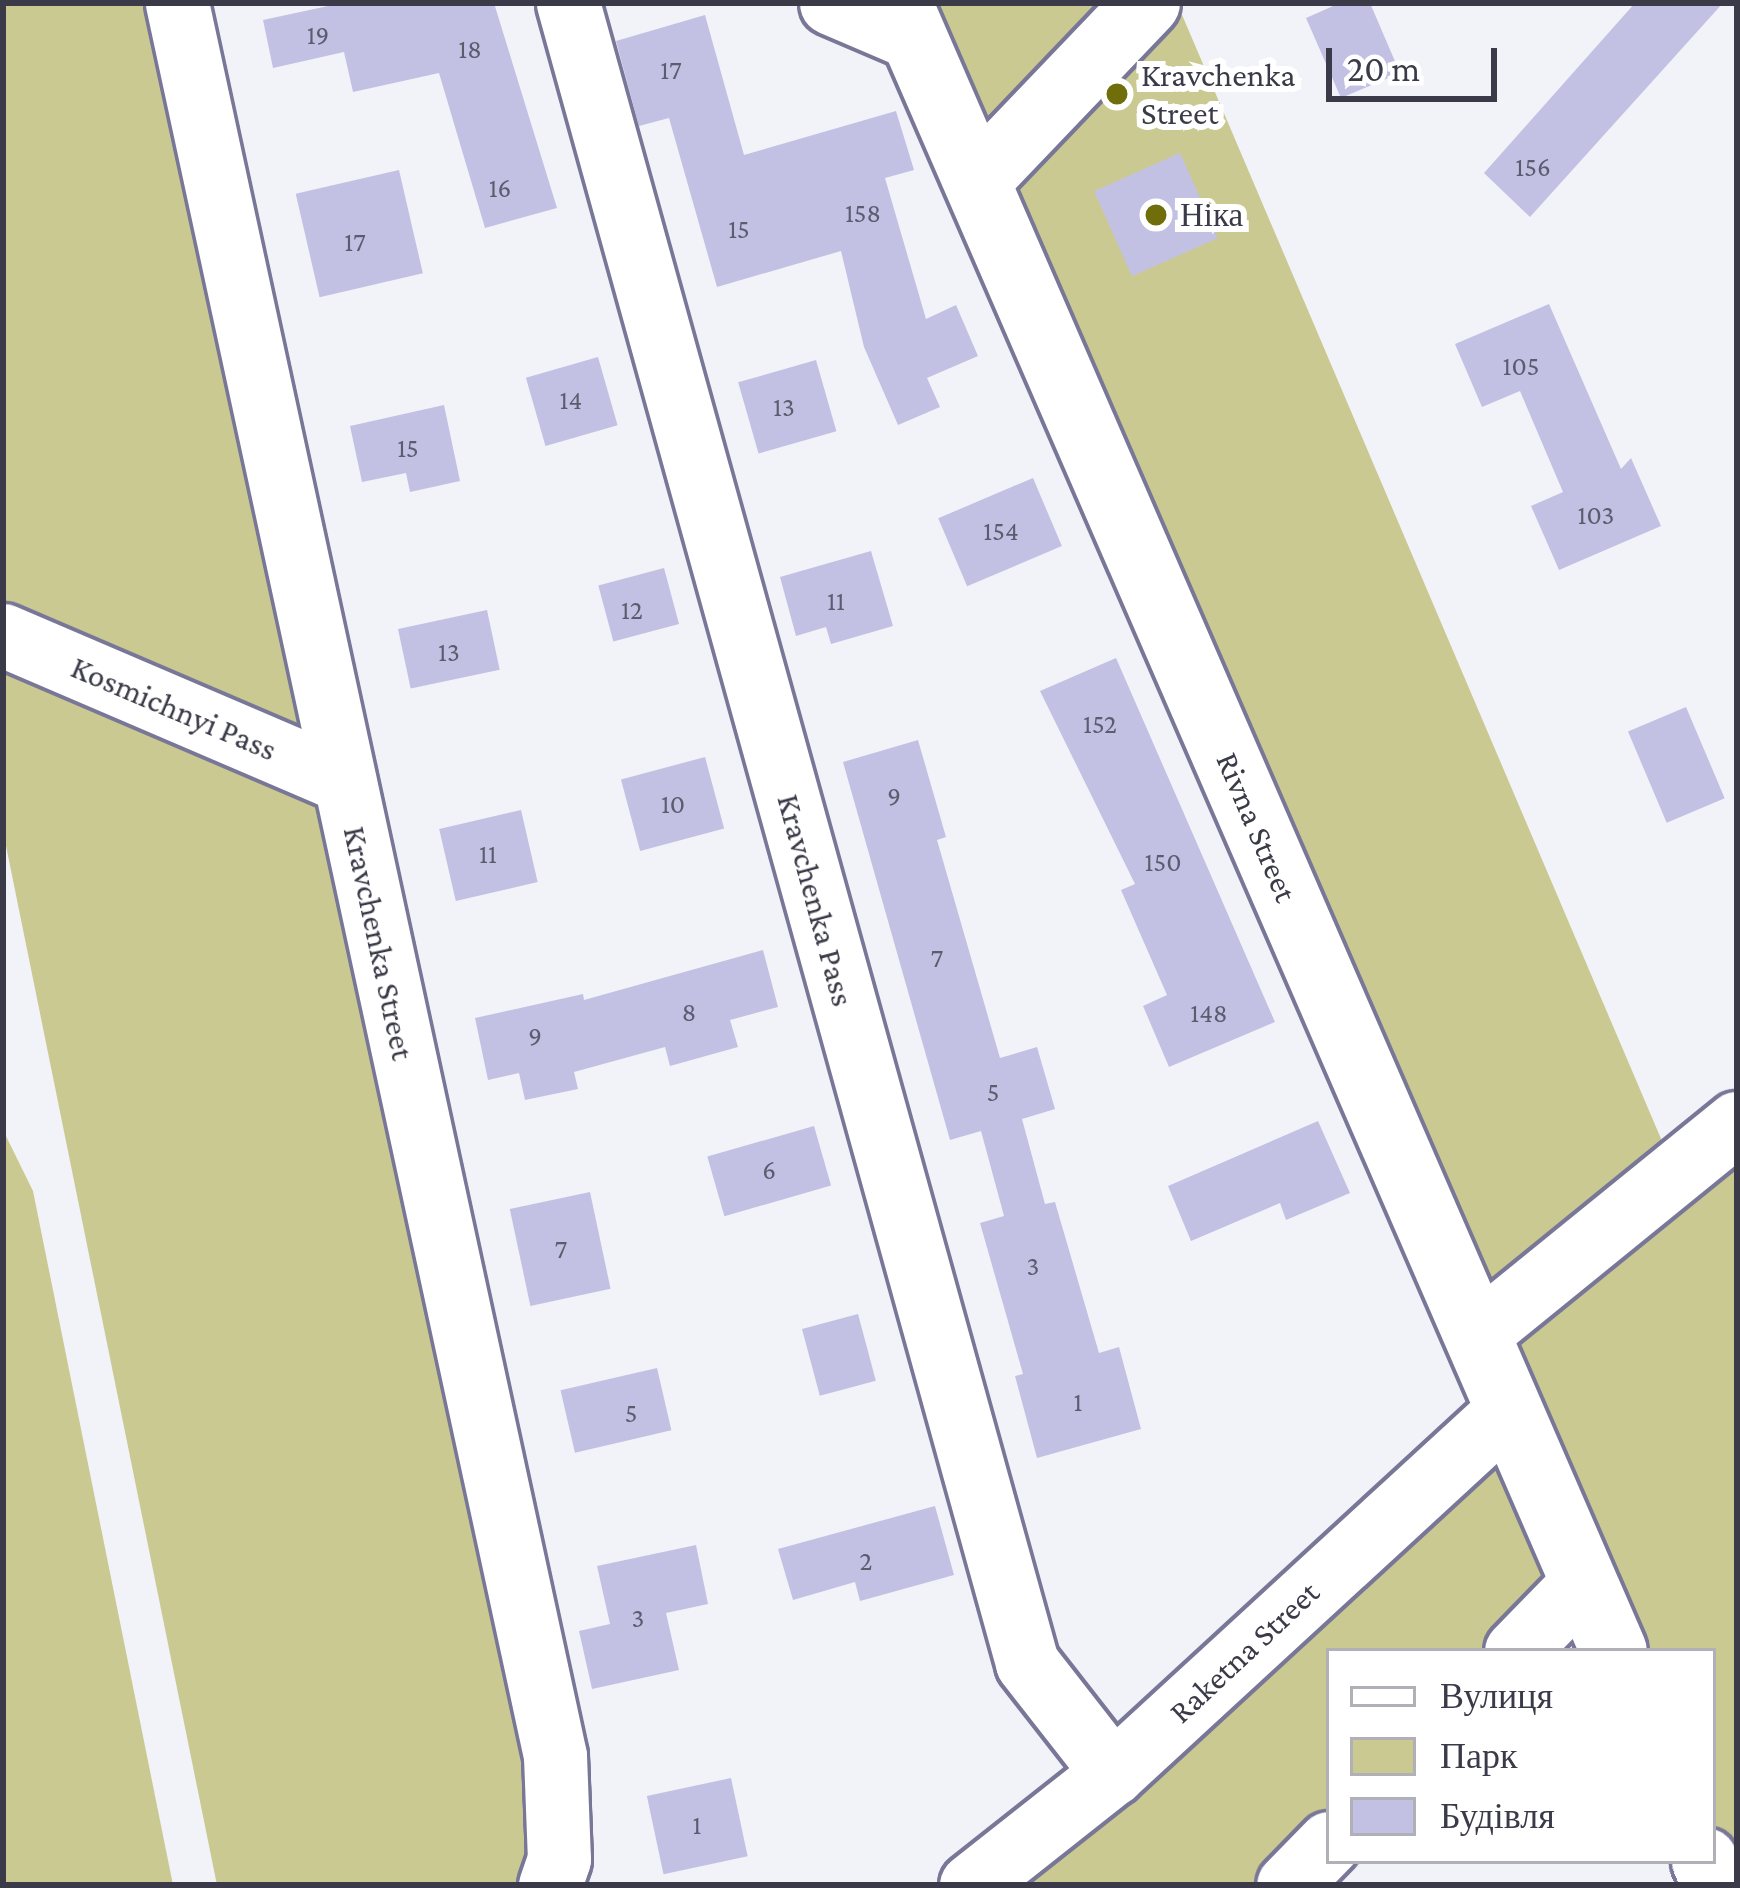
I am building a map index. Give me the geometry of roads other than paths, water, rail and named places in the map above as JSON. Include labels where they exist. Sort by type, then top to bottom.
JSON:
[{"type":"street","name":"Kravchenka Street","points":[[177,3],[555,1756],[559,1859],[550,1885]]},
{"type":"street","name":"Kravchenka Pass","points":[[568,3],[1027,1663],[1113,1773]]},
{"type":"street","points":[[832,3],[907,21]]},
{"type":"street","points":[[977,181],[1147,3]]},
{"type":"street","name":"Rivna Street","points":[[907,21],[1613,1648]]},
{"type":"street","name":"Kosmichnyi Pass","points":[[3,635],[344,781]]},
{"type":"street","points":[[1477,1334],[1737,1124]]},
{"type":"street","name":"Raketna Street","points":[[970,1885],[1113,1773],[1509,1409]]},
{"type":"street","points":[[1519,1648],[1583,1582]]},
{"type":"street","points":[[1288,1885],[1326,1846]]},
{"type":"place","name":"Kravchenka Street","points":[[1117,94]]},
{"type":"place","name":"Ніка","points":[[1156,215]]}]
